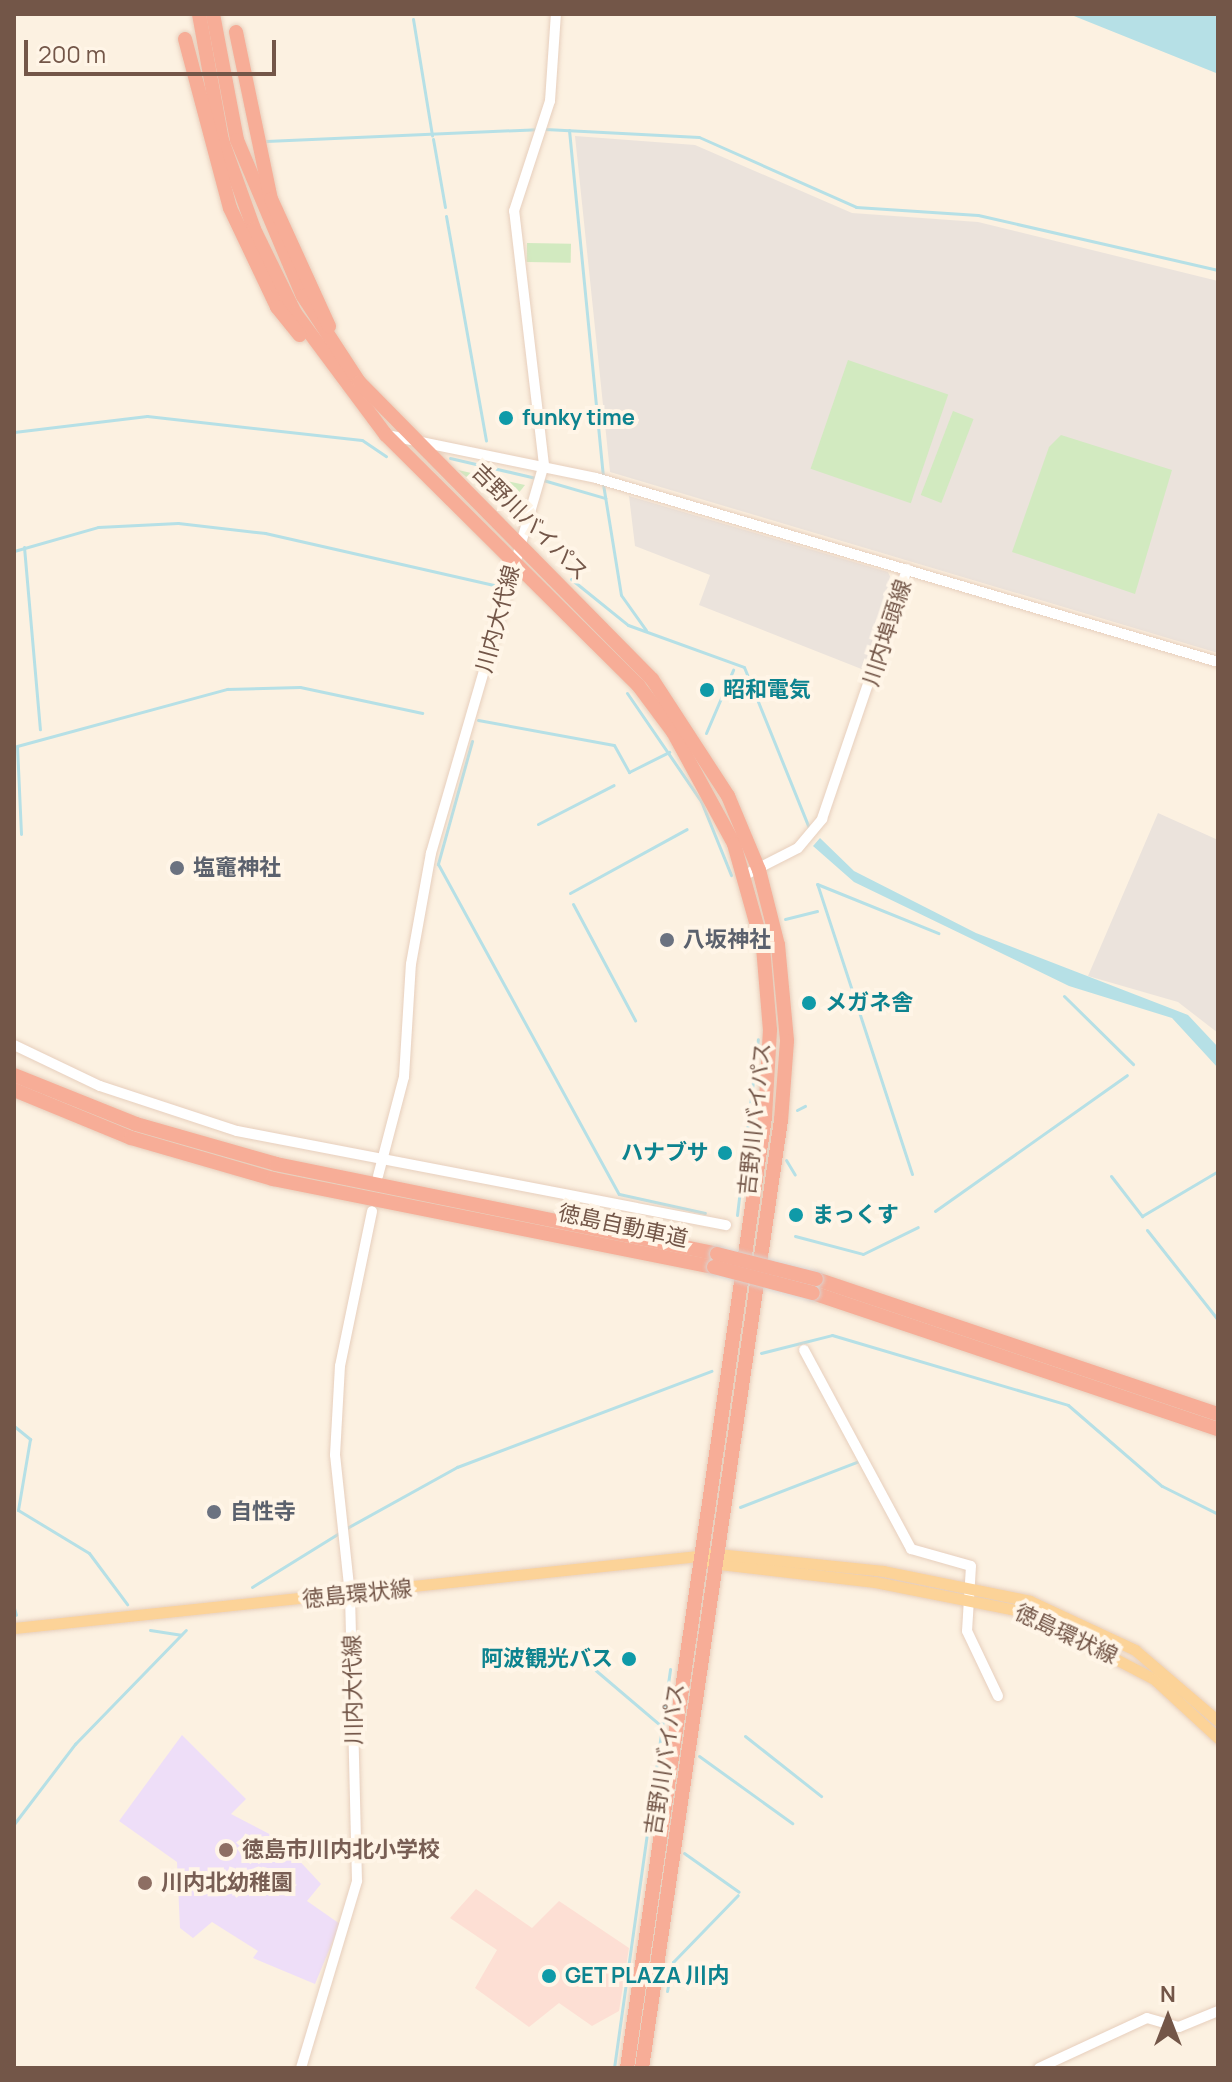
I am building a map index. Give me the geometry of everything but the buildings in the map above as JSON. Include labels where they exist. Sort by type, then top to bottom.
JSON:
[{"type":"highway","name":"吉野川バイパス","points":[[199,14],[222,140],[285,265],[336,349],[413,439],[519,539],[652,679],[728,796],[785,997],[785,1080],[642,2068]]},
{"type":"highway","name":"吉野川バイパス","points":[[213,14],[237,140],[318,350],[386,435],[638,685],[673,732],[752,872],[767,973],[769,1079],[627,2068]]},
{"type":"highway","points":[[236,32],[285,265]]},
{"type":"highway","points":[[185,39],[245,245],[277,307],[318,350]]},
{"type":"highway","name":"徳島自動車道","points":[[14,1075],[136,1124],[276,1164],[715,1260],[815,1286],[1218,1414]]},
{"type":"highway","name":"徳島自動車道","points":[[14,1090],[131,1138],[273,1179],[715,1260]]},
{"type":"highway","name":"徳島自動車道","points":[[815,1286],[1218,1429]]},
{"type":"main road","name":"川内大代線","points":[[378,1176],[404,1077],[411,964],[431,853],[519,539],[544,465],[514,211],[543,130],[556,14]]},
{"type":"main road","points":[[386,435],[596,478],[907,569]]},
{"type":"main road","name":"川内埠頭線","points":[[752,872],[806,841],[817,829],[907,569],[1218,662]]},
{"type":"main road","points":[[14,1045],[209,1123],[381,1159],[576,1190],[726,1225]]},
{"type":"main road","name":"川内大代線","points":[[301,2068],[357,1881],[350,1595],[335,1455],[340,1366],[372,1211]]},
{"type":"main road","points":[[804,1350],[911,1549],[968,1564],[971,1592],[967,1631],[998,1696]]},
{"type":"main road","name":"徳島環状線","points":[[14,1628],[699,1558],[971,1592],[1107,1634],[1160,1667],[1218,1721]]},
{"type":"main road","name":"徳島環状線","points":[[971,1592],[1025,1612],[1127,1662],[1218,1738]]},
{"type":"main road","points":[[1039,2068],[1147,2018],[1179,2027],[1218,2011]]},
{"type":"shaded area","points":[[575,136],[695,145],[852,213],[978,222],[1218,281],[1218,653],[610,472]]},
{"type":"shaded area","points":[[629,496],[888,572],[893,583],[864,670],[699,605],[710,575],[635,546]]},
{"type":"shaded area","points":[[1158,813],[1218,840],[1218,1033],[1178,1002],[1088,976]]},
{"type":"shaded area","name":"徳島市川内北小学校","points":[[182,1735],[246,1799],[231,1814],[279,1839],[321,1884],[307,1901],[340,1924],[315,1984],[253,1958],[258,1951],[212,1922],[193,1938],[180,1928],[177,1862],[119,1821]]},
{"type":"shaded area","points":[[476,1889],[532,1928],[559,1901],[629,1948],[619,2011],[592,2026],[559,2003],[529,2027],[475,1988],[497,1950],[450,1918]]},
{"type":"green space","points":[[527,243],[571,244],[571,263],[527,262]]},
{"type":"green space","points":[[848,360],[948,395],[911,503],[811,469]]},
{"type":"green space","points":[[953,411],[974,419],[941,503],[921,495]]},
{"type":"green space","points":[[1061,435],[1172,470],[1135,594],[1012,552],[1049,447]]},
{"type":"green space","points":[[458,470],[525,485],[505,510]]},
{"type":"water","points":[[1069,14],[1218,14],[1218,74],[1216,73]]},
{"type":"water","points":[[820,838],[854,871],[976,933],[1188,1015],[1218,1047],[1218,1068],[1172,1018],[1069,986],[854,882],[813,846]]},
{"type":"waterway","points":[[413,19],[432,135]]},
{"type":"waterway","points":[[266,141],[538,129]]},
{"type":"waterway","points":[[545,129],[699,137],[856,207],[978,215],[1218,270]]},
{"type":"waterway","points":[[569,130],[603,477]]},
{"type":"waterway","points":[[433,139],[445,207]]},
{"type":"waterway","points":[[446,216],[486,440]]},
{"type":"waterway","points":[[14,432],[147,416],[362,440],[386,456]]},
{"type":"waterway","points":[[450,458],[536,478]]},
{"type":"waterway","points":[[543,480],[605,498]]},
{"type":"waterway","points":[[603,484],[621,595],[646,630]]},
{"type":"waterway","points":[[14,551],[98,527],[178,523],[265,533],[498,586]]},
{"type":"waterway","points":[[24,547],[40,729]]},
{"type":"waterway","points":[[571,579],[628,625],[744,667],[809,828]]},
{"type":"waterway","points":[[706,733],[733,670]]},
{"type":"waterway","points":[[21,834],[17,746],[227,689],[300,687],[422,713]]},
{"type":"waterway","points":[[627,693],[701,801],[731,875]]},
{"type":"waterway","points":[[478,720],[614,745],[629,772],[669,752]]},
{"type":"waterway","points":[[472,741],[438,864],[619,1194],[705,1213]]},
{"type":"waterway","points":[[538,824],[614,785]]},
{"type":"waterway","points":[[570,893],[687,829]]},
{"type":"waterway","points":[[912,1174],[817,884],[938,933]]},
{"type":"waterway","points":[[573,904],[635,1020]]},
{"type":"waterway","points":[[785,919],[817,911]]},
{"type":"waterway","points":[[1064,996],[1133,1064]]},
{"type":"waterway","points":[[737,1215],[758,1039]]},
{"type":"waterway","points":[[935,1211],[1127,1075]]},
{"type":"waterway","points":[[797,1110],[805,1106]]},
{"type":"waterway","points":[[786,1160],[795,1175]]},
{"type":"waterway","points":[[1111,1176],[1142,1216],[1218,1171]]},
{"type":"waterway","points":[[795,1236],[863,1254],[918,1227]]},
{"type":"waterway","points":[[1147,1230],[1218,1320]]},
{"type":"waterway","points":[[761,1353],[832,1335],[1068,1405],[1162,1486],[1218,1514]]},
{"type":"waterway","points":[[345,1529],[457,1467],[711,1371]]},
{"type":"waterway","points":[[14,1426],[30,1439],[18,1510],[89,1553],[127,1604]]},
{"type":"waterway","points":[[740,1507],[859,1461]]},
{"type":"waterway","points":[[252,1587],[339,1533]]},
{"type":"waterway","points":[[14,1608],[16,1615]]},
{"type":"waterway","points":[[150,1630],[181,1635]]},
{"type":"waterway","points":[[14,1824],[75,1744],[186,1630]]},
{"type":"waterway","points":[[573,1651],[661,1726]]},
{"type":"waterway","points":[[614,2068],[670,1669]]},
{"type":"waterway","points":[[745,1736],[821,1796]]},
{"type":"waterway","points":[[699,1756],[792,1823]]},
{"type":"waterway","points":[[684,1853],[739,1892]]},
{"type":"waterway","points":[[667,1991],[673,1962],[738,1895]]},
{"type":"place","name":"funky time","points":[[506,418]]},
{"type":"place","name":"昭和電気","points":[[707,690]]},
{"type":"place","name":"塩竈神社","points":[[177,868]]},
{"type":"place","name":"八坂神社","points":[[667,940]]},
{"type":"place","name":"メガネ舎","points":[[809,1003]]},
{"type":"place","name":"ハナブサ","points":[[725,1153]]},
{"type":"place","name":"まっくす","points":[[796,1215]]},
{"type":"place","name":"自性寺","points":[[214,1512]]},
{"type":"place","name":"阿波観光バス","points":[[629,1659]]},
{"type":"place","name":"徳島市川内北小学校","points":[[226,1850]]},
{"type":"place","name":"川内北幼稚園","points":[[145,1883]]},
{"type":"place","name":"GET PLAZA 川内","points":[[549,1976]]}]
